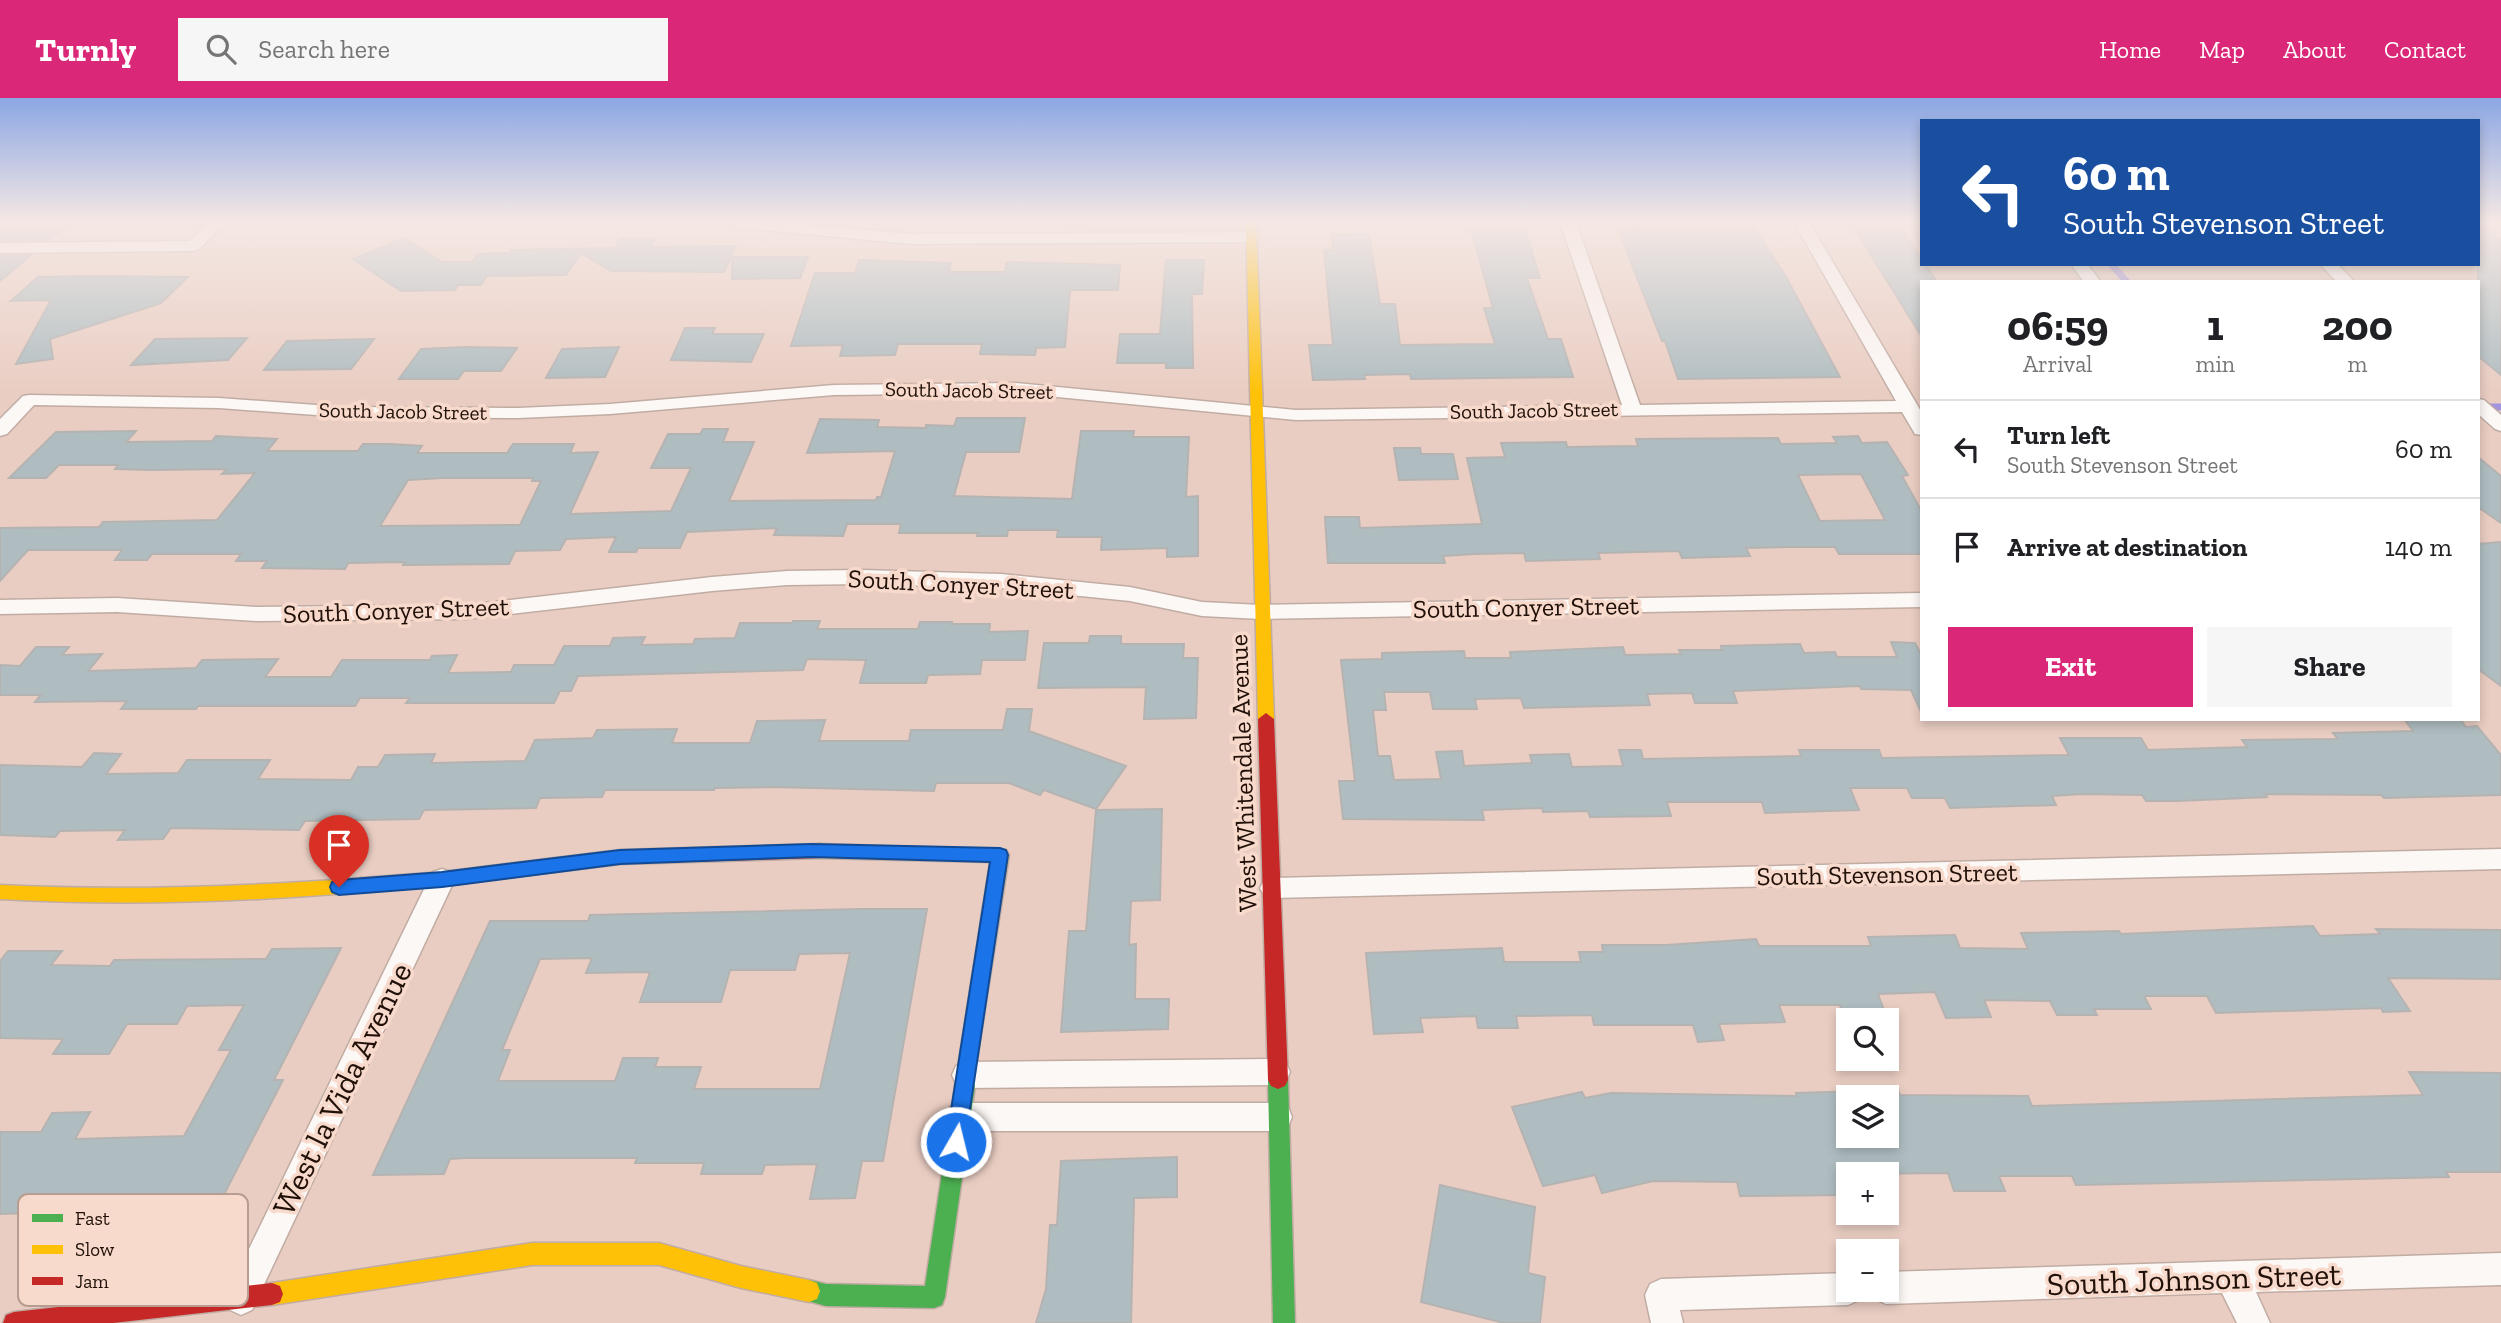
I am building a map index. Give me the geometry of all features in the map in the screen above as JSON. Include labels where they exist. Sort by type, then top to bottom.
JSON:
[{"type":"street","name":"West Whitendale Avenue","points":[[1253,279],[1284,1323]]},
{"type":"street","points":[[1588,279],[1632,408]]},
{"type":"street","points":[[1835,279],[1920,427]]},
{"type":"street","name":"South Jacob Street","points":[[0,430],[29,400],[207,403],[344,412],[518,413],[610,409],[834,390],[1015,388],[1296,415],[1908,406]]},
{"type":"street","points":[[2480,406],[2501,425]]},
{"type":"street","name":"South Conyer Street","points":[[0,607],[117,605],[256,614],[466,612],[712,584],[786,578],[860,577],[1001,581],[1130,594],[1202,609],[1261,612],[1920,600]]},
{"type":"street","points":[[0,892],[48,895],[235,895],[442,879],[620,857],[812,850],[1000,855],[934,1297],[826,1295],[741,1277],[659,1254],[532,1254],[248,1298]]},
{"type":"street","name":"South Stevenson Street","points":[[1273,888],[2501,859]]},
{"type":"street","name":"West la Vida Avenue","points":[[248,1284],[442,879]]},
{"type":"street","points":[[966,1075],[1276,1072]]},
{"type":"street","points":[[960,1117],[1278,1116]]},
{"type":"street","name":"South Johnson Street","points":[[1899,1288],[2501,1269]]},
{"type":"street","points":[[2231,1277],[2254,1323]]},
{"type":"street","points":[[1664,1309],[1836,1290]]},
{"type":"street","points":[[14,1323],[175,1306]]},
{"type":"building","points":[[36,279],[186,279],[161,303],[50,339],[53,359],[16,364],[51,300],[11,301]]},
{"type":"building","points":[[383,279],[485,279],[481,285],[458,285],[455,290],[401,291]]},
{"type":"building","points":[[813,279],[1119,279],[1118,290],[1070,290],[1065,347],[1036,348],[1035,355],[980,354],[982,344],[898,344],[895,355],[840,356],[843,345],[791,346]]},
{"type":"building","points":[[1164,279],[1203,279],[1202,294],[1192,294],[1193,368],[1166,368],[1166,363],[1117,363],[1120,334],[1160,334]]},
{"type":"building","points":[[1327,279],[1376,279],[1380,304],[1395,304],[1400,345],[1495,344],[1484,308],[1493,308],[1485,279],[1527,279],[1548,339],[1561,339],[1573,377],[1411,379],[1410,374],[1364,375],[1365,379],[1313,380],[1309,345],[1333,345]]},
{"type":"building","points":[[1638,279],[1787,279],[1840,377],[1678,379],[1665,341],[1662,341]]},
{"type":"building","points":[[1886,279],[1936,280],[1920,280],[1920,334]]},
{"type":"building","points":[[2501,279],[2501,375],[2480,358],[2478,280]]},
{"type":"building","points":[[685,328],[715,328],[712,334],[764,334],[751,362],[671,360]]},
{"type":"building","points":[[247,338],[228,360],[131,365],[155,339]]},
{"type":"building","points":[[374,339],[351,369],[264,370],[287,341]]},
{"type":"building","points":[[619,347],[605,377],[546,378],[562,349]]},
{"type":"building","points":[[517,348],[501,371],[464,371],[458,379],[399,379],[421,349]]},
{"type":"building","points":[[957,418],[1025,418],[1019,452],[966,452],[954,496],[1072,499],[1081,431],[1134,431],[1133,437],[1189,437],[1186,497],[1198,496],[1198,556],[1167,557],[1167,548],[1101,550],[1102,537],[1057,537],[1058,530],[1008,530],[1007,536],[977,536],[978,533],[899,533],[901,524],[847,524],[843,536],[774,535],[777,528],[687,532],[680,548],[638,548],[636,552],[609,552],[616,537],[566,539],[560,550],[515,551],[509,564],[403,565],[405,562],[348,563],[345,569],[262,568],[267,561],[236,561],[241,554],[152,554],[147,560],[115,560],[122,550],[28,550],[0,581],[0,528],[99,527],[103,522],[217,520],[255,473],[222,474],[227,469],[150,470],[115,469],[118,465],[59,465],[46,478],[9,478],[56,432],[136,431],[126,442],[212,441],[216,436],[277,439],[267,451],[358,451],[363,444],[390,444],[422,446],[417,453],[507,453],[513,444],[574,444],[570,453],[598,452],[570,514],[671,511],[691,468],[651,468],[668,434],[700,434],[703,429],[728,429],[723,442],[754,442],[729,501],[876,500],[881,497],[895,451],[807,453],[820,419],[879,420],[877,427],[954,426]],"holes":[[[533,478],[532,481],[541,481],[520,525],[380,526],[408,480]]]},
{"type":"building","points":[[1858,436],[1862,443],[1887,442],[1908,475],[1902,476],[1920,508],[1920,554],[1839,554],[1835,547],[1787,547],[1746,548],[1750,556],[1682,558],[1679,551],[1598,553],[1600,559],[1526,561],[1524,553],[1443,556],[1445,563],[1328,563],[1325,517],[1359,517],[1360,528],[1482,524],[1467,458],[1505,457],[1501,443],[1566,442],[1567,447],[1638,446],[1636,439],[1778,438],[1781,444],[1837,443],[1833,437]],"holes":[[[1861,474],[1885,520],[1820,521],[1798,475]]]},
{"type":"building","points":[[1394,448],[1420,448],[1421,454],[1453,454],[1458,479],[1399,480]]},
{"type":"building","points":[[2480,459],[2501,476],[2501,523],[2480,508]]},
{"type":"building","points":[[2501,542],[2501,686],[2480,670],[2480,544]]},
{"type":"building","points":[[820,621],[817,629],[918,629],[920,622],[990,624],[989,632],[1028,631],[1025,660],[982,660],[980,674],[928,675],[926,683],[860,683],[866,660],[807,659],[803,670],[578,676],[571,691],[560,691],[554,703],[406,703],[410,698],[360,698],[355,706],[121,709],[127,701],[35,702],[41,695],[0,695],[0,665],[20,666],[36,647],[69,647],[62,655],[102,654],[88,671],[196,668],[202,660],[278,659],[265,677],[331,677],[342,660],[430,660],[432,656],[457,655],[448,673],[511,672],[514,665],[554,665],[564,646],[610,646],[613,638],[645,637],[641,645],[693,644],[695,639],[735,638],[740,623]]},
{"type":"building","points":[[1090,636],[1121,636],[1121,644],[1184,644],[1183,658],[1198,658],[1196,718],[1144,719],[1146,687],[1038,688],[1044,643],[1089,643]]},
{"type":"building","points":[[1891,642],[1915,643],[1920,652],[1920,710],[1911,690],[1861,689],[1860,686],[1733,691],[1737,703],[1695,703],[1692,693],[1647,694],[1650,705],[1524,708],[1521,698],[1475,699],[1477,709],[1433,709],[1430,692],[1384,692],[1386,710],[1373,710],[1378,756],[1390,756],[1394,780],[1441,779],[1436,752],[1462,751],[1464,766],[1532,763],[1530,755],[1569,754],[1572,767],[1623,766],[1619,750],[1641,750],[1643,759],[1801,756],[1799,750],[1879,750],[1882,758],[2069,755],[2060,738],[2141,738],[2148,750],[2247,747],[2242,740],[2338,739],[2333,733],[2413,731],[2406,721],[2462,721],[2466,727],[2477,726],[2501,755],[2501,795],[2384,798],[2381,795],[2265,794],[2267,797],[2146,801],[2142,795],[2082,794],[2052,796],[2056,805],[1950,808],[1945,798],[1912,798],[1907,788],[1850,788],[1859,810],[1765,813],[1762,802],[1667,802],[1671,816],[1590,817],[1588,811],[1543,812],[1542,808],[1482,810],[1484,820],[1343,819],[1339,781],[1355,781],[1341,660],[1382,659],[1382,653],[1464,651],[1465,658],[1511,658],[1510,652],[1623,647],[1625,655],[1681,654],[1679,650],[1722,650],[1721,646],[1800,644],[1804,653],[1835,652],[1837,657],[1897,657]]},
{"type":"building","points":[[1007,709],[1032,709],[1029,731],[1126,766],[1096,809],[1044,790],[1040,795],[1009,783],[936,783],[934,791],[774,787],[605,790],[602,797],[540,798],[536,808],[424,810],[419,819],[305,821],[299,830],[171,828],[163,839],[118,840],[125,830],[60,831],[55,837],[0,835],[0,765],[82,767],[94,753],[121,754],[106,774],[178,773],[187,760],[270,760],[258,779],[351,780],[358,767],[378,767],[385,755],[435,754],[431,763],[525,761],[535,740],[593,738],[597,730],[677,729],[672,743],[750,743],[757,721],[825,720],[819,741],[909,741],[911,730],[1003,730]]},
{"type":"building","points":[[1162,809],[1160,900],[1131,901],[1129,945],[1136,944],[1135,999],[1169,999],[1168,1029],[1061,1032],[1069,931],[1086,931],[1096,810]]},
{"type":"building","points":[[927,909],[883,1161],[862,1161],[855,1198],[810,1199],[817,1164],[765,1165],[762,1174],[701,1174],[704,1163],[635,1163],[637,1158],[466,1158],[450,1159],[444,1174],[373,1175],[490,921],[588,921],[590,915]],"holes":[[[850,953],[820,1089],[694,1089],[701,1067],[655,1067],[658,1058],[623,1058],[615,1081],[498,1081],[510,1050],[502,1050],[540,959],[592,958],[586,973],[650,972],[640,1002],[721,1002],[730,970],[795,970],[799,954]]]},
{"type":"building","points":[[2313,926],[2320,936],[2380,934],[2376,929],[2501,930],[2501,979],[2388,978],[2410,1011],[2383,1012],[2381,1008],[2216,1013],[2207,996],[2144,996],[2151,1009],[2094,1009],[2097,1015],[2057,1015],[2050,1001],[1984,1000],[1991,1017],[1946,1018],[1935,992],[1878,994],[1883,1008],[1779,1005],[1785,1022],[1719,1024],[1724,1040],[1698,1042],[1693,1025],[1594,1025],[1592,1015],[1516,1016],[1518,1028],[1478,1028],[1476,1016],[1420,1018],[1423,1032],[1374,1034],[1366,953],[1502,948],[1504,962],[1581,962],[1579,952],[1603,952],[1602,945],[1666,945],[1756,939],[1759,946],[1871,946],[1868,937],[1955,935],[1960,948],[2028,949],[2021,933],[2119,931],[2121,934]]},
{"type":"building","points":[[341,948],[274,1080],[283,1080],[224,1194],[18,1194],[18,1213],[0,1214],[0,1132],[41,1132],[52,1113],[90,1112],[75,1139],[184,1136],[231,1050],[219,1050],[244,1005],[187,1006],[177,1024],[127,1024],[109,1054],[53,1054],[63,1039],[0,1038],[0,961],[8,951],[62,951],[51,965],[110,966],[114,960],[266,959],[272,949]]},
{"type":"building","points":[[2409,1072],[2501,1073],[2501,1172],[2446,1172],[2449,1177],[2076,1185],[2072,1176],[1999,1176],[2005,1191],[1954,1191],[1948,1173],[1899,1173],[1899,1162],[1836,1162],[1836,1195],[1740,1196],[1737,1182],[1653,1181],[1602,1193],[1595,1175],[1543,1186],[1512,1107],[1582,1092],[1585,1098],[1611,1093],[1797,1096],[1796,1093],[1836,1092],[1836,1148],[1899,1148],[1899,1092],[1900,1095],[2028,1096],[2032,1106],[2423,1095]]},
{"type":"building","points":[[1177,1157],[1177,1197],[1134,1198],[1131,1323],[1036,1323],[1046,1289],[1050,1225],[1057,1225],[1061,1161]]},
{"type":"building","points":[[1440,1185],[1535,1207],[1528,1273],[1545,1277],[1540,1323],[1504,1323],[1421,1302]]},
{"type":"waterway","points":[[2480,407],[2501,407]]},
{"type":"traffic: fast","points":[[1278,1080],[1284,1323]]},
{"type":"traffic: fast","points":[[809,1291],[826,1295],[934,1297],[965,1086]]},
{"type":"traffic: slow","points":[[1253,279],[1266,719]]},
{"type":"traffic: slow","points":[[820,851],[1000,855],[965,1086]]},
{"type":"traffic: slow","points":[[0,892],[91,896],[181,895],[361,885]]},
{"type":"traffic: slow","points":[[272,1294],[532,1254],[659,1254],[741,1277],[809,1291]]},
{"type":"traffic: jam","points":[[1266,719],[1278,1080]]},
{"type":"traffic: jam","points":[[361,885],[442,879],[620,857],[820,851]]},
{"type":"traffic: jam","points":[[248,1297],[272,1294]]},
{"type":"traffic: jam","points":[[14,1323],[165,1306]]},
{"type":"route","points":[[339,887],[442,879],[620,857],[812,850],[1000,855],[956,1142]]}]
